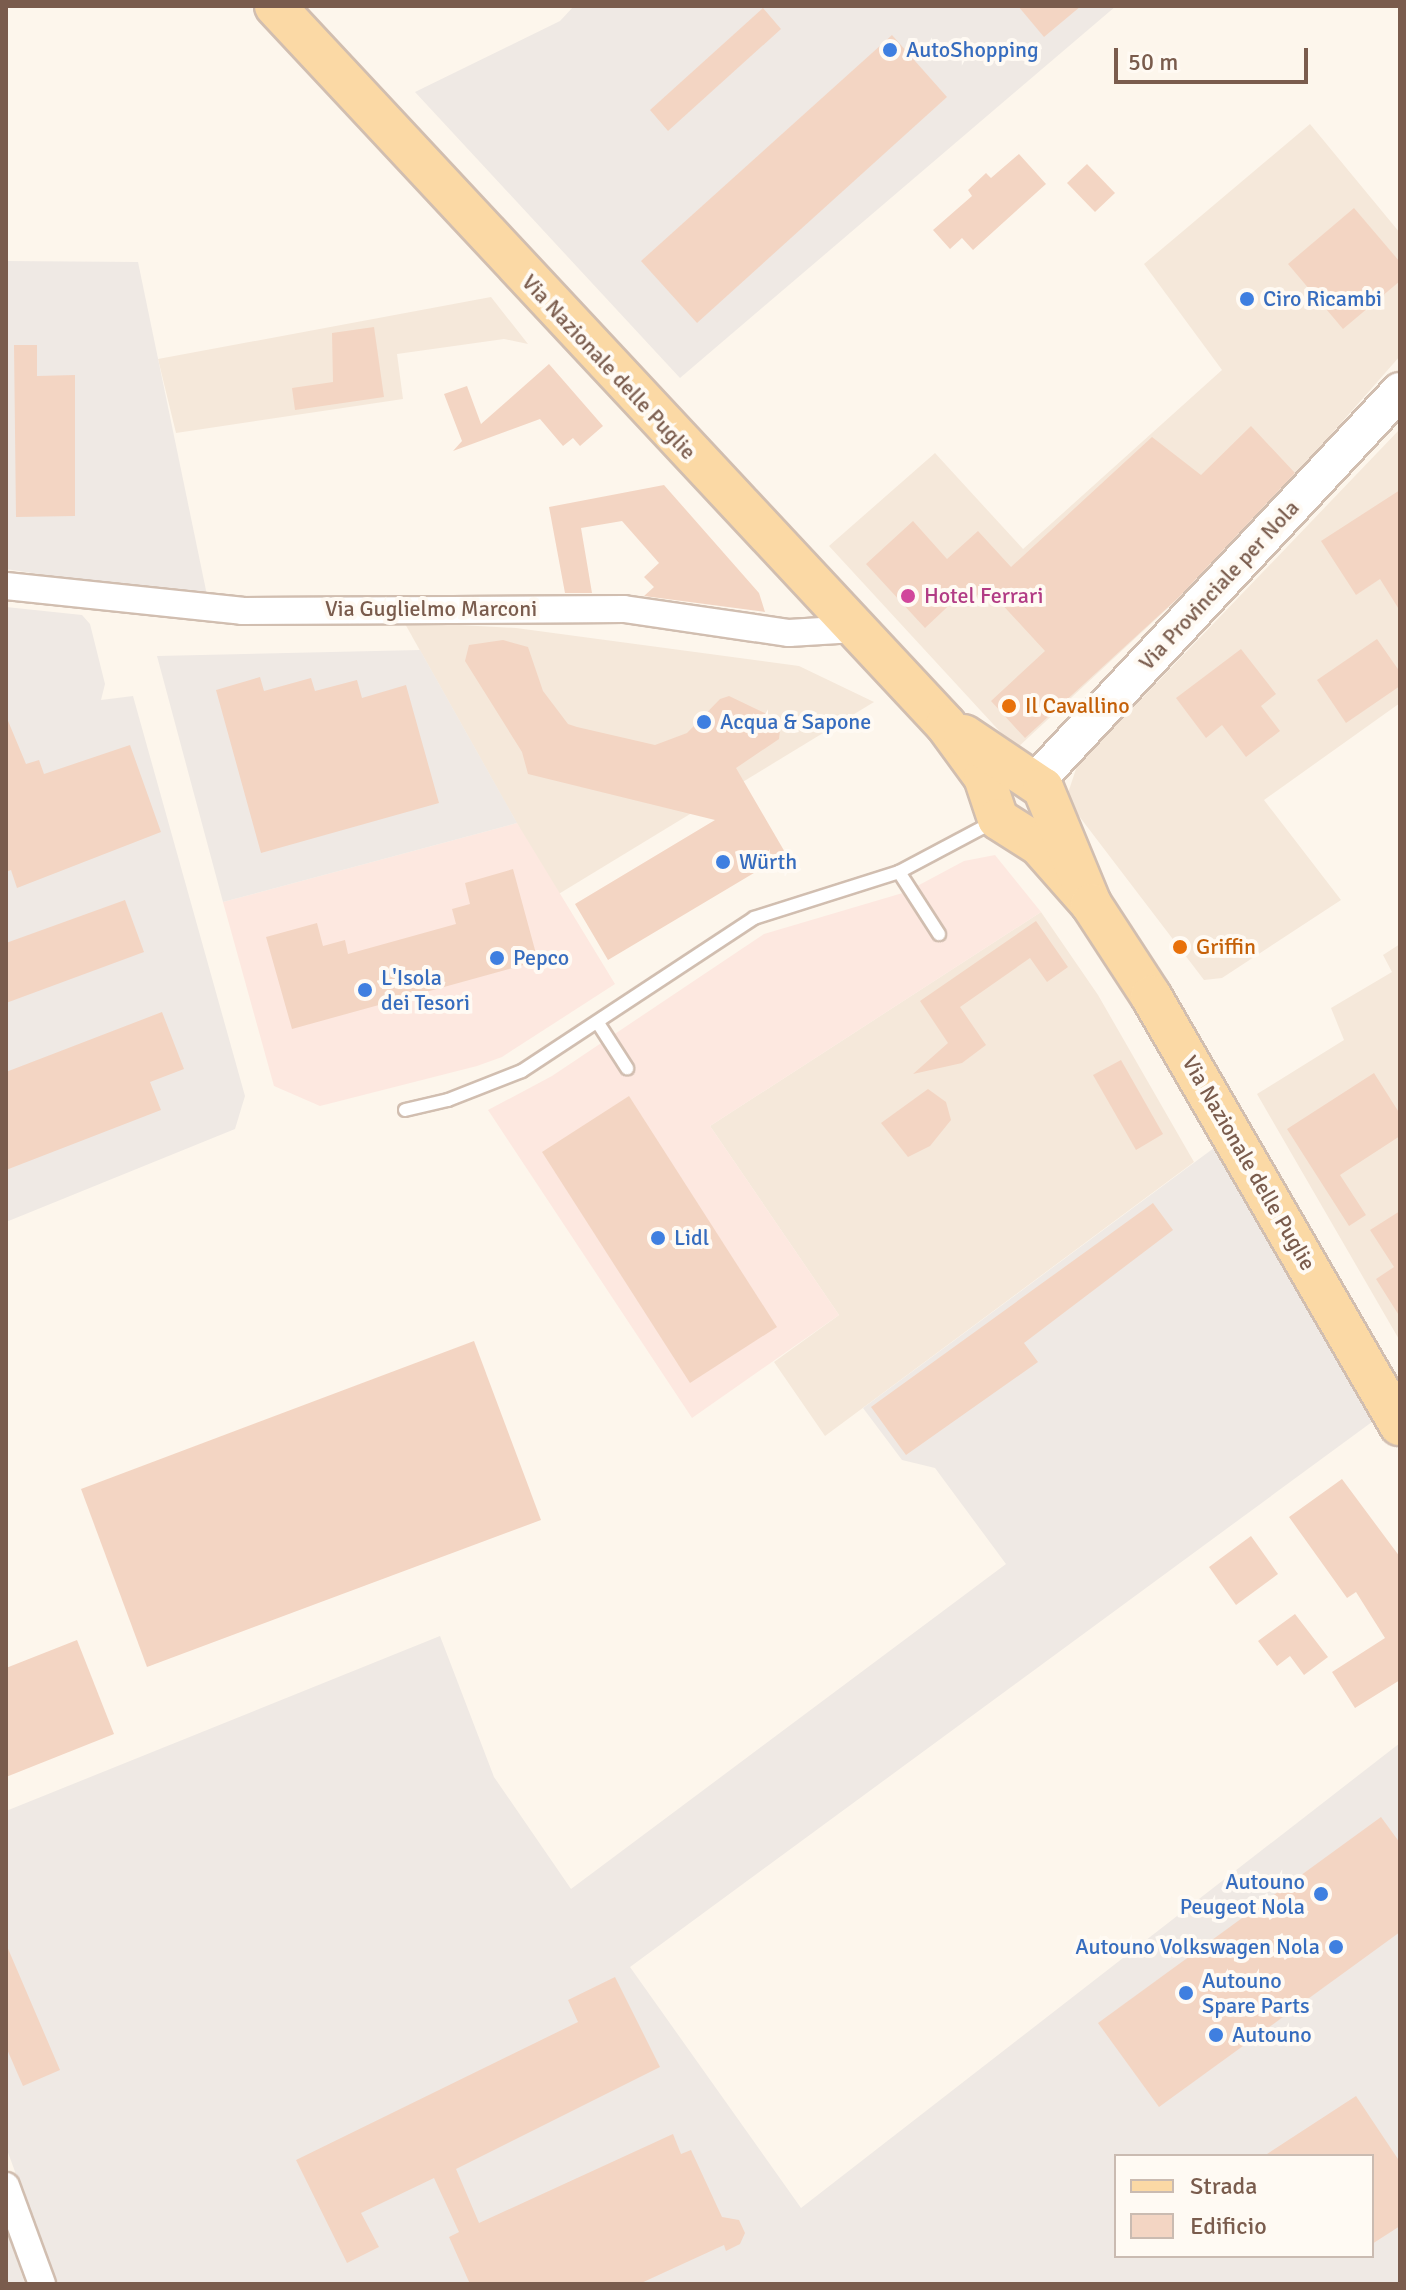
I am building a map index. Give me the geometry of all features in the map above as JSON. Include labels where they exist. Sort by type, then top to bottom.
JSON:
[{"type":"main road","name":"Via Nazionale delle Puglie","points":[[275,6],[946,725],[984,777],[1000,817],[1039,845],[1091,904],[1159,1009],[1400,1425]]},
{"type":"main road","name":"Via Nazionale delle Puglie","points":[[946,725],[1036,783],[1091,904]]},
{"type":"main road","points":[[1000,817],[998,781],[1036,783]]},
{"type":"street","name":"Via Provinciale per Nola","points":[[1036,783],[1400,391]]},
{"type":"street","name":"Via Guglielmo Marconi","points":[[6,586],[242,611],[624,609],[789,633],[855,629]]},
{"type":"street","points":[[6,2186],[42,2284]]},
{"type":"lane","points":[[405,1110],[496,1083],[598,1023],[754,918],[899,872],[1000,817]]},
{"type":"lane","points":[[899,872],[939,934]]},
{"type":"lane","points":[[598,1023],[627,1068]]},
{"type":"shaded area","points":[[574,6],[1116,6],[680,378],[415,92],[560,21]]},
{"type":"shaded area","points":[[1310,124],[1400,233],[1400,356],[1226,554],[1016,749],[829,546],[935,453],[1023,549],[1222,370],[1144,264]]},
{"type":"shaded area","points":[[6,261],[138,262],[208,600],[6,569]]},
{"type":"shaded area","points":[[491,297],[528,344],[504,339],[397,354],[403,399],[176,433],[158,359]]},
{"type":"shaded area","points":[[1400,429],[1400,703],[1264,800],[1341,900],[1222,978],[1204,980],[1066,799],[1077,766]]},
{"type":"shaded area","points":[[6,607],[82,615],[90,624],[105,684],[101,700],[133,696],[245,1096],[235,1129],[6,1222]]},
{"type":"shaded area","points":[[404,622],[516,628],[799,666],[874,702],[557,895]]},
{"type":"shaded area","points":[[420,650],[517,823],[223,902],[157,656]]},
{"type":"shaded area","points":[[517,823],[615,984],[502,1057],[477,1066],[320,1106],[274,1086],[223,902]]},
{"type":"shaded area","points":[[995,855],[1041,912],[710,1126],[839,1315],[692,1418],[488,1110],[552,1076],[764,934],[906,892],[964,861]]},
{"type":"shaded area","points":[[1041,912],[1098,995],[1194,1162],[825,1436],[774,1362],[839,1315],[710,1126]]},
{"type":"shaded area","points":[[1400,944],[1400,1341],[1257,1094],[1344,1040],[1331,1008],[1392,972],[1383,955]]},
{"type":"shaded area","points":[[1222,1142],[1376,1419],[630,1967],[801,2208],[1400,1743],[1400,2284],[56,2284],[6,2147],[6,1811],[440,1636],[494,1777],[571,1889],[1006,1564],[935,1468],[902,1460],[863,1408]]},
{"type":"shaded area","points":[[6,2228],[25,2284],[6,2284]]},
{"type":"building","points":[[1018,6],[1081,6],[1044,37]]},
{"type":"building","points":[[763,8],[781,29],[668,131],[650,110]]},
{"type":"building","points":[[892,35],[947,97],[697,323],[641,261]]},
{"type":"building","points":[[1019,154],[1046,184],[973,250],[962,238],[950,249],[933,230],[972,196],[968,190],[986,173],[991,178]]},
{"type":"building","points":[[1087,164],[1115,193],[1095,212],[1067,183]]},
{"type":"building","points":[[1354,208],[1400,262],[1400,281],[1343,329],[1288,264]]},
{"type":"building","points":[[374,327],[384,397],[295,410],[292,388],[333,382],[332,333]]},
{"type":"building","points":[[14,345],[37,345],[37,376],[75,375],[75,516],[16,517]]},
{"type":"building","points":[[549,364],[603,426],[580,446],[573,438],[563,446],[540,419],[453,451],[462,441],[444,394],[467,386],[481,424]]},
{"type":"building","points":[[1251,426],[1295,473],[1179,597],[1025,738],[991,701],[1045,651],[986,587],[968,604],[960,595],[925,628],[866,564],[913,521],[947,559],[978,531],[1011,567],[1152,437],[1201,475]]},
{"type":"building","points":[[664,485],[759,593],[765,612],[644,596],[654,587],[644,577],[659,563],[622,521],[581,528],[592,593],[565,593],[549,507]]},
{"type":"building","points":[[1400,490],[1400,611],[1380,579],[1356,595],[1321,541]]},
{"type":"building","points":[[1377,639],[1400,672],[1400,686],[1346,723],[1317,680]]},
{"type":"building","points":[[503,640],[528,647],[543,691],[568,724],[577,727],[655,745],[687,733],[720,699],[729,696],[771,716],[780,730],[779,739],[736,768],[786,854],[608,960],[575,904],[715,820],[528,774],[522,752],[465,661],[469,645]]},
{"type":"building","points":[[1241,649],[1276,694],[1261,706],[1280,731],[1246,757],[1222,725],[1206,738],[1176,698]]},
{"type":"building","points":[[260,677],[264,691],[311,678],[315,691],[357,680],[362,698],[406,685],[439,803],[261,853],[216,690]]},
{"type":"building","points":[[6,716],[26,764],[39,760],[44,774],[130,745],[161,832],[17,888],[11,870],[6,872]]},
{"type":"building","points":[[513,869],[538,961],[292,1029],[266,937],[317,923],[323,946],[345,940],[348,954],[456,924],[452,909],[470,904],[465,883]]},
{"type":"building","points":[[125,900],[144,952],[6,1003],[6,943]]},
{"type":"building","points":[[1036,921],[1068,967],[1047,982],[1030,958],[960,1007],[986,1045],[962,1063],[913,1074],[948,1043],[920,1001]]},
{"type":"building","points":[[162,1012],[184,1069],[150,1082],[161,1110],[6,1170],[6,1072]]},
{"type":"building","points":[[1121,1060],[1163,1134],[1136,1150],[1093,1075]]},
{"type":"building","points":[[1374,1073],[1400,1114],[1400,1136],[1340,1175],[1366,1215],[1349,1226],[1287,1129]]},
{"type":"building","points":[[928,1089],[946,1102],[951,1120],[930,1146],[908,1157],[881,1123]]},
{"type":"building","points":[[629,1096],[777,1327],[690,1383],[542,1152]]},
{"type":"building","points":[[1153,1203],[1173,1230],[1024,1343],[1038,1362],[906,1455],[871,1407]]},
{"type":"building","points":[[1400,1211],[1400,1317],[1376,1279],[1394,1267],[1370,1230]]},
{"type":"building","points":[[474,1341],[541,1520],[147,1667],[81,1489]]},
{"type":"building","points":[[1342,1479],[1400,1557],[1400,1680],[1355,1708],[1332,1672],[1385,1638],[1356,1592],[1347,1598],[1289,1517]]},
{"type":"building","points":[[1251,1536],[1278,1574],[1236,1605],[1209,1567]]},
{"type":"building","points":[[1295,1614],[1328,1657],[1304,1675],[1290,1656],[1277,1666],[1258,1641]]},
{"type":"building","points":[[77,1640],[114,1734],[6,1777],[6,1668]]},
{"type":"building","points":[[1381,1817],[1400,1843],[1400,1932],[1159,2107],[1098,2023]]},
{"type":"building","points":[[6,1944],[60,2070],[23,2086],[6,2047]]},
{"type":"building","points":[[615,1977],[660,2067],[456,2169],[479,2223],[673,2134],[681,2154],[691,2150],[722,2217],[739,2220],[745,2233],[740,2244],[726,2251],[724,2245],[639,2284],[470,2284],[449,2237],[459,2232],[434,2178],[361,2213],[379,2247],[347,2263],[296,2160],[578,2022],[568,2000]]},
{"type":"building","points":[[1356,2096],[1400,2162],[1400,2226],[1374,2243],[1374,2154],[1267,2154]]},
{"type":"place","name":"AutoShopping","points":[[890,50]]},
{"type":"place","name":"Ciro Ricambi","points":[[1247,299]]},
{"type":"place","name":"Hotel Ferrari","points":[[908,596]]},
{"type":"place","name":"Il Cavallino","points":[[1009,706]]},
{"type":"place","name":"Acqua & Sapone","points":[[704,722]]},
{"type":"place","name":"Würth","points":[[723,862]]},
{"type":"place","name":"Griffin","points":[[1180,947]]},
{"type":"place","name":"Pepco","points":[[497,958]]},
{"type":"place","name":"L'Isola dei Tesori","points":[[365,990]]},
{"type":"place","name":"Lidl","points":[[658,1238]]},
{"type":"place","name":"Autouno Peugeot Nola","points":[[1321,1894]]},
{"type":"place","name":"Autouno Volkswagen Nola","points":[[1336,1947]]},
{"type":"place","name":"Autouno Spare Parts","points":[[1186,1993]]},
{"type":"place","name":"Autouno","points":[[1216,2035]]}]
